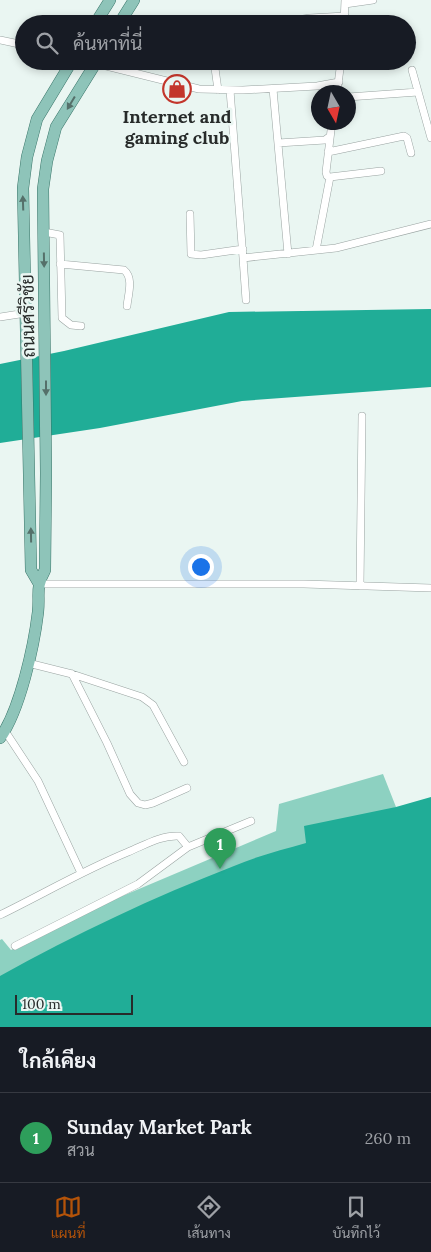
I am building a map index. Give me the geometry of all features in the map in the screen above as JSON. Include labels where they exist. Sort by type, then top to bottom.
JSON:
[{"type":"main road","points":[[101,15],[110,0]]},
{"type":"main road","points":[[125,15],[134,0]]},
{"type":"main road","name":"ถนนศรีวิชัย","points":[[38,583],[31,570],[22,188],[27,157],[37,119],[67,70]]},
{"type":"main road","name":"ถนนศรีวิชัย","points":[[38,583],[45,570],[46,339],[43,189],[47,161],[56,127],[88,70]]},
{"type":"main road","points":[[2,734],[14,713],[28,663],[38,610],[38,583]]},
{"type":"street","points":[[345,15],[344,2],[373,0]]},
{"type":"street","points":[[0,40],[15,43]]},
{"type":"street","points":[[124,70],[198,89],[273,89],[317,86],[339,82]]},
{"type":"street","points":[[215,70],[218,90]]},
{"type":"street","points":[[339,85],[340,70]]},
{"type":"street","points":[[412,70],[431,138]]},
{"type":"street","points":[[273,89],[288,254]]},
{"type":"street","points":[[230,90],[246,300]]},
{"type":"street","points":[[356,97],[418,92]]},
{"type":"street","points":[[330,130],[326,172],[327,176],[330,177]]},
{"type":"street","points":[[328,152],[404,136],[407,138],[411,152]]},
{"type":"street","points":[[278,143],[325,140],[329,137]]},
{"type":"street","points":[[330,177],[381,172]]},
{"type":"street","points":[[316,250],[330,177]]},
{"type":"street","points":[[190,214],[190,248],[192,254],[201,255],[243,249]]},
{"type":"street","points":[[243,258],[336,248],[431,224]]},
{"type":"street","points":[[44,232],[60,234],[62,318],[72,325],[81,326]]},
{"type":"street","points":[[60,264],[124,270],[130,278],[127,306]]},
{"type":"street","points":[[0,317],[26,313]]},
{"type":"street","points":[[360,586],[362,416]]},
{"type":"street","points":[[38,583],[431,588]]},
{"type":"street","points":[[28,663],[72,674],[142,697],[153,705],[184,762]]},
{"type":"street","points":[[72,674],[130,794],[138,803],[145,805],[153,804],[187,788]]},
{"type":"street","points":[[2,734],[38,781],[81,872]]},
{"type":"street","points":[[15,946],[138,884],[188,847],[251,821]]},
{"type":"street","points":[[0,916],[81,872],[169,836],[179,836],[188,847]]},
{"type":"shaded area","points":[[431,309],[431,387],[242,401],[100,428],[0,443],[0,364],[229,312]]},
{"type":"shaded area","points":[[383,774],[396,807],[313,847],[0,986],[0,940],[2,939],[11,950],[120,897],[276,831],[279,804]]},
{"type":"shaded area","points":[[431,797],[431,1027],[0,1027],[0,976],[28,960],[174,890],[252,859],[306,843],[304,826],[396,807]]},
{"type":"place","name":"Internet and gaming club","points":[[177,89]]},
{"type":"place","name":"Sunday Market Park","points":[[220,869]]}]
